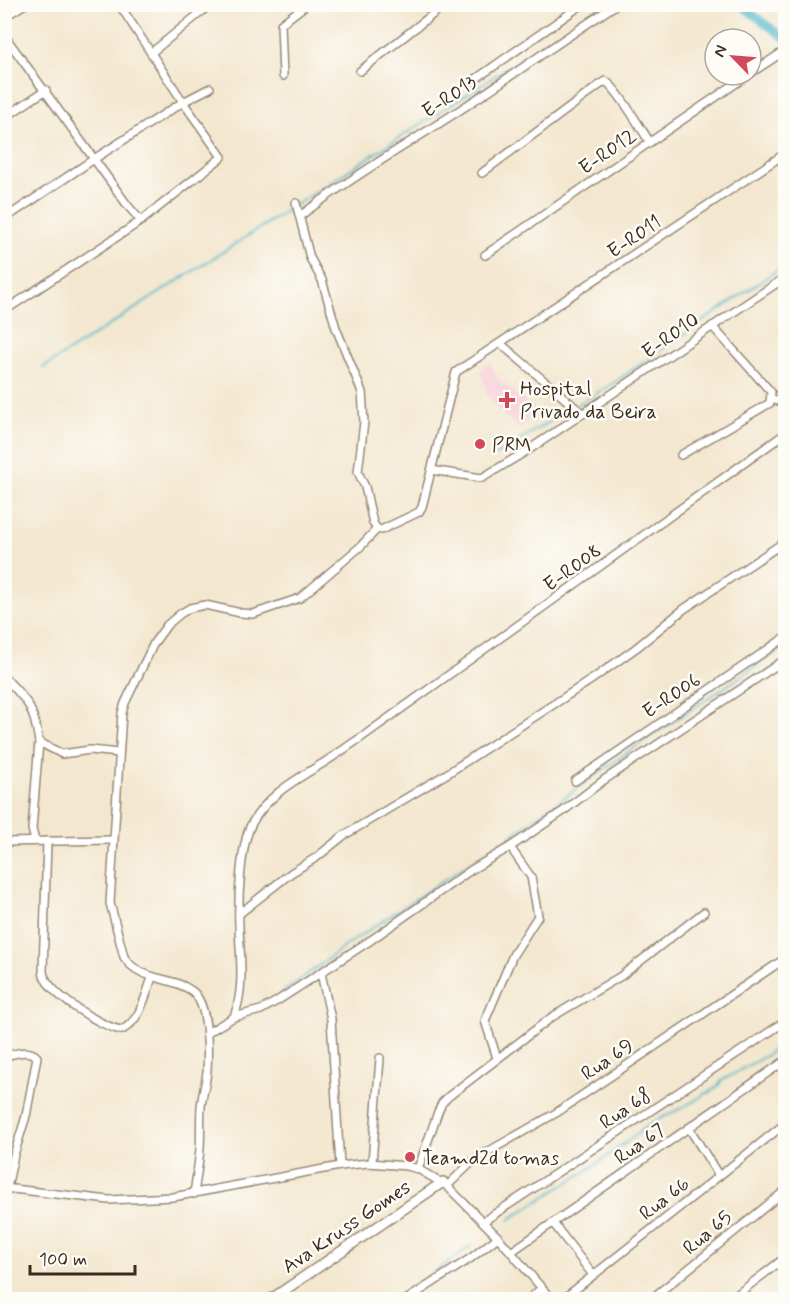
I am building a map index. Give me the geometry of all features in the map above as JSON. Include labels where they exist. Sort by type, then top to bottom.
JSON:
[{"type":"street","points":[[4,17],[25,4]]},
{"type":"street","points":[[4,311],[141,221],[222,158],[119,4]]},
{"type":"street","points":[[151,53],[211,4]]},
{"type":"street","points":[[283,76],[281,24],[307,4]]},
{"type":"street","points":[[360,72],[446,4]]},
{"type":"street","points":[[470,83],[583,4]]},
{"type":"street","name":"E-R013","points":[[300,216],[335,189],[473,101],[617,4]]},
{"type":"street","points":[[4,35],[141,221]]},
{"type":"street","name":"E-R012","points":[[763,65],[786,50]]},
{"type":"street","points":[[482,173],[605,81],[615,90],[650,142]]},
{"type":"street","name":"E-R012","points":[[485,255],[730,87]]},
{"type":"street","points":[[4,219],[183,102],[210,88]]},
{"type":"street","points":[[4,118],[46,90]]},
{"type":"street","name":"E-R011","points":[[377,529],[381,530],[419,512],[422,507],[456,372],[501,345],[786,153]]},
{"type":"street","points":[[194,1194],[200,1151],[201,1107],[207,1072],[207,1033],[201,1005],[192,991],[172,982],[152,978],[128,963],[121,946],[110,903],[119,753],[125,704],[154,643],[167,625],[190,608],[205,604],[253,614],[300,598],[361,546],[377,529],[373,523],[365,487],[358,472],[364,422],[362,392],[336,328],[322,280],[310,258],[296,203]]},
{"type":"street","name":"E-R010","points":[[431,470],[482,478],[530,449],[786,278]]},
{"type":"street","points":[[681,455],[770,403],[772,399],[771,393],[712,326]]},
{"type":"street","points":[[501,345],[583,414]]},
{"type":"street","points":[[772,399],[786,404]]},
{"type":"street","name":"E-R008","points":[[234,1017],[242,989],[239,914],[245,843],[251,825],[259,813],[281,789],[378,726],[786,434]]},
{"type":"street","points":[[239,914],[343,836],[594,678],[684,609],[786,541]]},
{"type":"street","name":"E-R006","points":[[575,781],[786,637]]},
{"type":"street","points":[[207,1033],[234,1017],[261,1010],[321,973],[471,870],[562,812],[604,780],[742,686],[786,659]]},
{"type":"street","points":[[778,664],[786,673]]},
{"type":"street","points":[[4,677],[24,697],[33,710],[39,742],[32,829],[35,841]]},
{"type":"street","points":[[39,742],[62,754],[90,750],[119,753]]},
{"type":"street","points":[[24,842],[32,829]]},
{"type":"street","points":[[4,842],[112,840]]},
{"type":"street","points":[[47,841],[43,972],[47,982],[63,1000],[112,1028],[122,1030],[130,1026],[139,1012],[152,978]]},
{"type":"street","points":[[497,1058],[485,1021],[513,955],[538,916],[531,877],[510,847]]},
{"type":"street","points":[[418,1169],[442,1103],[552,1017],[621,976],[704,912]]},
{"type":"street","name":"Rua 69","points":[[445,1184],[475,1160],[556,1113],[786,958]]},
{"type":"street","points":[[321,973],[331,1019],[340,1166]]},
{"type":"street","name":"Rua 68","points":[[484,1221],[786,1021]]},
{"type":"street","points":[[4,1056],[24,1052],[38,1057],[26,1116],[6,1188],[109,1200],[194,1194],[340,1166],[372,1163],[396,1164],[418,1169],[445,1184],[484,1221],[552,1299]]},
{"type":"street","points":[[372,1163],[380,1058]]},
{"type":"street","name":"Rua 67","points":[[511,1252],[786,1060]]},
{"type":"street","name":"Rua 66","points":[[562,1299],[786,1123]]},
{"type":"street","points":[[689,1128],[719,1176]]},
{"type":"street","name":"Ava Kruss Gomes","points":[[270,1299],[445,1184]]},
{"type":"street","name":"Rua 65","points":[[650,1299],[786,1190]]},
{"type":"street","points":[[553,1223],[593,1275]]},
{"type":"street","points":[[406,1299],[471,1258],[498,1237]]},
{"type":"street","points":[[730,1299],[785,1259]]},
{"type":"street","points":[[528,1299],[542,1288]]},
{"type":"shaded area","name":"Hospital Privado da Beira","points":[[490,361],[498,379],[536,410],[520,429],[497,409],[485,391],[480,372]]},
{"type":"waterway","points":[[43,368],[571,27],[603,4]]},
{"type":"waterway","points":[[739,4],[786,39]]},
{"type":"waterway","points":[[577,405],[612,384],[786,264]]},
{"type":"waterway","points":[[495,455],[572,408]]},
{"type":"waterway","points":[[508,838],[635,747],[786,646]]},
{"type":"waterway","points":[[4,790],[8,787]]},
{"type":"waterway","points":[[281,994],[348,944],[503,841]]},
{"type":"waterway","points":[[509,1220],[595,1165],[654,1122],[705,1093],[709,1093],[721,1081],[767,1055],[786,1038]]},
{"type":"waterway","points":[[395,1300],[471,1246]]},
{"type":"place","name":"Hospital Privado da Beira","points":[[507,400]]},
{"type":"place","name":"PRM","points":[[480,444]]},
{"type":"place","name":"Teamd2d tomas","points":[[410,1157]]}]
